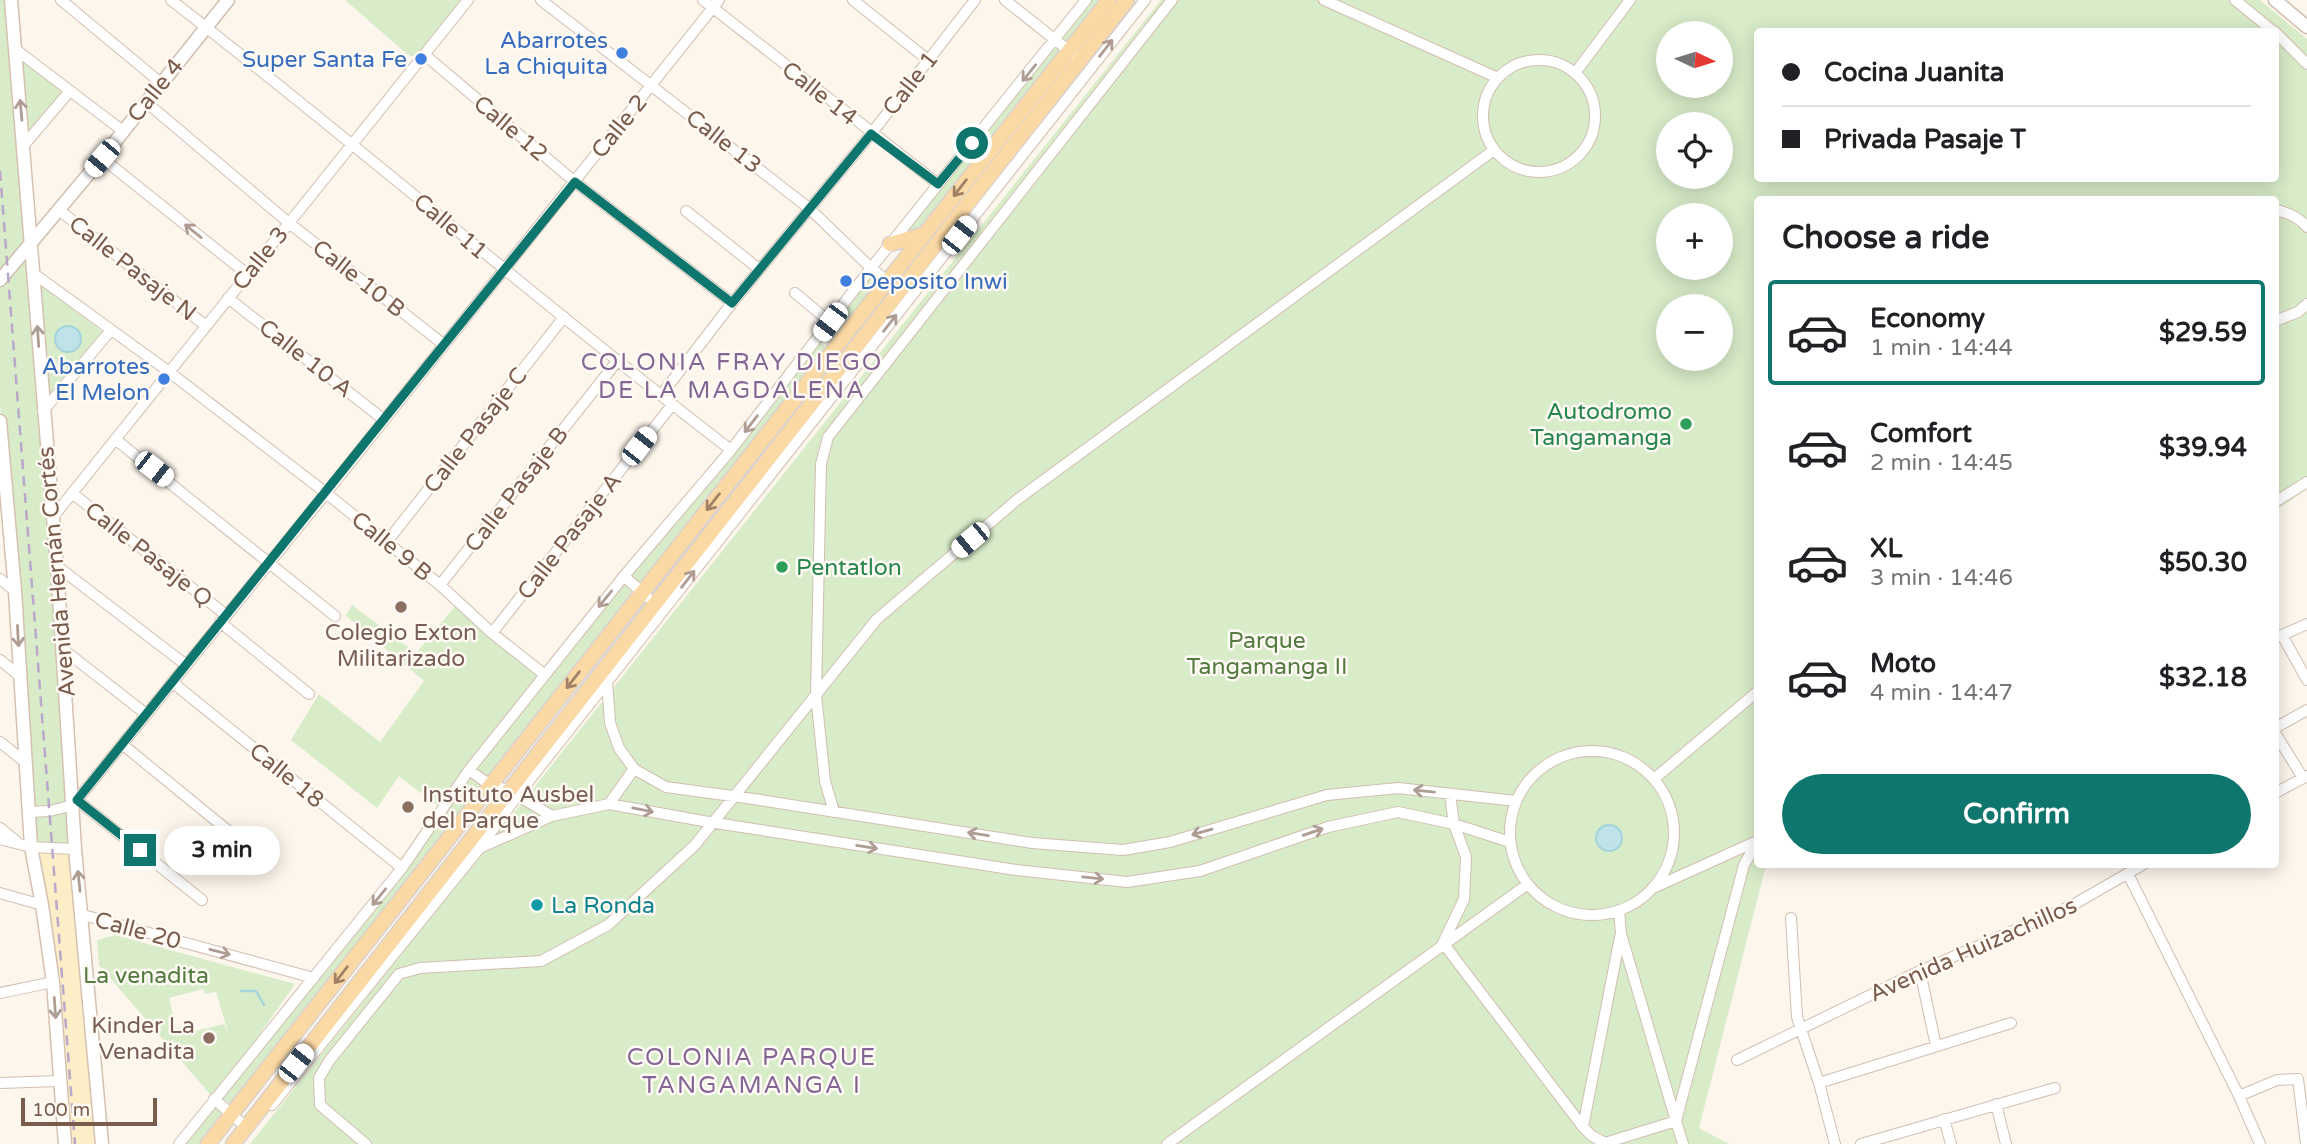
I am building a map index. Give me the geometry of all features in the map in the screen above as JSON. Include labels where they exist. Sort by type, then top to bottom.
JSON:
[{"type":"main road","name":"Avenida Hernán Cortés","points":[[11,0],[64,650],[75,802],[75,849],[102,1144]]},
{"type":"main road","name":"Calle 4","points":[[0,280],[228,0]]},
{"type":"main road","points":[[233,1144],[452,872],[608,663],[851,363],[900,291],[1036,127],[1109,0]]},
{"type":"main road","points":[[208,1144],[1019,113],[1127,0]]},
{"type":"main road","points":[[2275,0],[2307,27]]},
{"type":"main road","points":[[890,244],[922,235]]},
{"type":"main road","name":"Avenida Hernán Cortés","points":[[0,421],[4,499],[15,591],[29,812],[26,846],[43,905],[53,982],[65,1144]]},
{"type":"street","points":[[61,0],[162,83]]},
{"type":"street","name":"Calle 11","points":[[171,0],[731,450]]},
{"type":"street","name":"Calle 3","points":[[53,517],[468,0]]},
{"type":"street","name":"Calle 13","points":[[541,0],[810,209],[871,268],[900,291]]},
{"type":"street","name":"Calle 14","points":[[703,0],[716,4],[871,134],[938,184]]},
{"type":"street","points":[[853,0],[928,60]]},
{"type":"street","name":"Calle 1","points":[[662,394],[975,0]]},
{"type":"street","points":[[1005,0],[1075,55]]},
{"type":"street","points":[[179,1144],[402,868],[469,770],[624,576],[731,450],[871,268],[1086,0]]},
{"type":"street","points":[[479,849],[512,793],[607,682],[1036,127],[1144,0]]},
{"type":"street","points":[[834,812],[825,780],[816,695],[821,464],[828,437],[1172,0]]},
{"type":"street","points":[[1324,0],[1498,78]]},
{"type":"street","points":[[1575,73],[1630,0]]},
{"type":"street","points":[[2235,0],[2269,28]]},
{"type":"street","name":"Calle 2","points":[[75,802],[326,493],[716,4]]},
{"type":"street","points":[[2279,37],[2307,64]]},
{"type":"street","points":[[15,48],[122,131]]},
{"type":"street","name":"Calle 12","points":[[425,55],[575,182],[732,303]]},
{"type":"street","points":[[1532,60],[1562,65],[1575,73],[1585,84],[1593,100],[1595,118],[1583,151],[1570,163],[1555,170],[1540,172],[1509,164],[1493,150],[1483,124],[1484,108],[1488,92],[1498,78],[1518,64],[1532,60]]},
{"type":"street","points":[[24,145],[69,92]]},
{"type":"street","points":[[1006,101],[1036,127]]},
{"type":"street","name":"Calle 10 B","points":[[146,102],[289,223],[443,344]]},
{"type":"street","points":[[366,1144],[320,1105],[319,1078],[329,1061],[399,974],[420,968],[541,961],[608,925],[695,845],[877,619],[1017,499],[1493,150]]},
{"type":"street","points":[[102,158],[247,274]]},
{"type":"street","name":"Calle Pasaje N","points":[[59,210],[206,326]]},
{"type":"street","points":[[686,211],[759,269]]},
{"type":"street","points":[[2279,211],[2302,221],[2307,227]]},
{"type":"street","name":"Calle 9 B","points":[[33,273],[168,371],[326,493],[440,585],[492,633],[545,675]]},
{"type":"street","points":[[795,293],[830,322]]},
{"type":"street","name":"Calle 10 A","points":[[228,298],[383,419]]},
{"type":"street","points":[[2279,319],[2298,312],[2307,304]]},
{"type":"street","name":"Calle Pasaje C","points":[[386,543],[564,317]]},
{"type":"street","points":[[43,411],[111,330]]},
{"type":"street","points":[[818,338],[851,363]]},
{"type":"street","name":"Calle Pasaje B","points":[[440,585],[618,360]]},
{"type":"street","name":"Calle Pasaje A","points":[[492,633],[672,405]]},
{"type":"street","points":[[115,439],[335,616]]},
{"type":"street","points":[[2279,500],[2307,482]]},
{"type":"street","name":"Calle Pasaje Q","points":[[72,493],[309,694]]},
{"type":"street","points":[[57,565],[186,665]]},
{"type":"street","points":[[624,576],[655,604]]},
{"type":"street","points":[[0,579],[15,591]]},
{"type":"street","points":[[2307,624],[2279,636],[2307,680]]},
{"type":"street","points":[[64,650],[146,714]]},
{"type":"street","points":[[0,660],[20,676]]},
{"type":"street","points":[[608,663],[610,723],[619,748],[634,769],[666,788],[735,796],[1032,843],[1123,850],[1170,842],[1327,796],[1398,788],[1516,801]]},
{"type":"street","name":"Calle 18","points":[[172,682],[402,868]]},
{"type":"street","points":[[1654,779],[1754,695]]},
{"type":"street","points":[[2279,726],[2307,710]]},
{"type":"street","points":[[2279,739],[2305,777],[2279,791]]},
{"type":"street","points":[[0,742],[25,762]]},
{"type":"street","points":[[122,744],[237,838]]},
{"type":"street","points":[[1580,751],[1602,751],[1623,756],[1642,767],[1654,779],[1665,795],[1674,834],[1664,872],[1652,888],[1637,901],[1605,914],[1576,913],[1558,908],[1528,884],[1519,871],[1510,842],[1510,828],[1516,801],[1522,789],[1541,768],[1559,757],[1580,751]]},
{"type":"street","points":[[609,804],[634,769]]},
{"type":"street","points":[[469,770],[490,785],[512,793],[552,816]]},
{"type":"street","points":[[1443,943],[1464,899],[1466,858],[1454,824],[1450,794]]},
{"type":"street","points":[[29,812],[50,811],[75,802],[202,900]]},
{"type":"street","points":[[452,872],[479,849],[552,816],[609,804],[1016,870],[1127,882],[1200,871],[1328,827],[1398,812],[1454,824],[1510,842]]},
{"type":"street","points":[[0,828],[26,846]]},
{"type":"street","points":[[0,839],[26,846],[75,849]]},
{"type":"street","points":[[1652,888],[1754,842]]},
{"type":"street","points":[[1676,1121],[1744,865],[1754,847]]},
{"type":"street","name":"Avenida Huizachillos","points":[[1737,1060],[1920,971],[2070,906],[2137,868]]},
{"type":"street","points":[[2128,873],[2239,1096],[2260,1144]]},
{"type":"street","points":[[1167,1144],[1528,884]]},
{"type":"street","points":[[0,893],[43,905]]},
{"type":"street","points":[[1619,910],[1621,934],[1683,1144]]},
{"type":"street","name":"Calle 20","points":[[83,915],[314,978]]},
{"type":"street","points":[[1791,918],[1799,1029],[1819,1083],[1835,1144]]},
{"type":"street","points":[[1583,1126],[1621,934]]},
{"type":"street","points":[[1443,943],[1593,1140],[1606,1143],[1676,1121]]},
{"type":"street","points":[[1920,971],[1936,1046]]},
{"type":"street","points":[[0,993],[53,982]]},
{"type":"street","points":[[1819,1083],[2011,1023]]},
{"type":"street","points":[[2239,1096],[2277,1080],[2298,1080],[2306,1144]]},
{"type":"street","points":[[0,1083],[59,1081]]},
{"type":"street","points":[[1861,1144],[1893,1139],[1944,1119],[2055,1087]]},
{"type":"street","points":[[214,1099],[246,1128]]},
{"type":"street","points":[[1996,1104],[2006,1144]]},
{"type":"street","points":[[1944,1119],[1951,1144]]},
{"type":"street","points":[[350,1130],[353,1144]]},
{"type":"green space","points":[[0,0],[6,0],[26,242],[0,272]]},
{"type":"green space","points":[[345,0],[460,0],[415,57],[408,55]]},
{"type":"green space","points":[[1088,0],[1102,0],[918,233],[899,238]]},
{"type":"green space","name":"Parque Tangamanga II","points":[[1161,0],[2260,0],[2307,39],[2307,489],[2279,508],[2279,196],[1754,196],[1754,868],[1765,868],[1699,1128],[1729,1144],[250,1144]]},
{"type":"green space","points":[[19,56],[65,92],[27,137]]},
{"type":"green space","points":[[28,256],[70,802],[32,809],[0,403],[0,288]]},
{"type":"green space","points":[[872,273],[880,280],[831,344],[821,337]]},
{"type":"green space","points":[[36,280],[104,333],[46,403]]},
{"type":"green space","points":[[817,340],[826,348],[640,587],[629,577]]},
{"type":"green space","points":[[626,578],[636,592],[488,779],[474,769]]},
{"type":"green space","points":[[352,605],[416,653],[456,605],[542,675],[436,805],[399,776],[377,808],[291,740],[319,694],[380,742],[424,681],[346,616]]},
{"type":"green space","points":[[470,777],[481,784],[237,1108],[221,1098]]},
{"type":"green space","points":[[70,809],[72,846],[34,844],[32,815]]},
{"type":"green space","name":"La venadita","points":[[115,935],[295,984],[214,1099],[99,965],[97,940]],"holes":[[[203,989],[205,994],[216,992],[229,1035],[224,1024],[187,1033],[186,1026],[176,1028],[169,998]]]},
{"type":"green space","points":[[212,1101],[225,1113],[201,1144],[179,1144]]},
{"type":"sand","points":[[35,851],[72,852],[99,1144],[68,1144]]},
{"type":"water","points":[[68,326],[77,330],[81,339],[77,348],[68,352],[59,348],[55,339],[59,330]]},
{"type":"water","points":[[1609,825],[1618,829],[1622,838],[1618,847],[1609,851],[1600,847],[1596,838],[1600,829]]},
{"type":"waterway","points":[[241,991],[256,991],[264,1005]]},
{"type":"railway","points":[[0,171],[75,1144]]},
{"type":"place","name":"Abarrotes La Chiquita","points":[[622,53]]},
{"type":"place","name":"Super Santa Fe","points":[[421,59]]},
{"type":"place","name":"Deposito Inwi","points":[[846,281]]},
{"type":"place","name":"Abarrotes El Melon","points":[[164,379]]},
{"type":"place","name":"Autodromo Tangamanga","points":[[1686,424]]},
{"type":"place","name":"Pentatlon","points":[[782,567]]},
{"type":"place","name":"Colegio Exton Militarizado","points":[[401,607]]},
{"type":"place","name":"Instituto Ausbel del Parque","points":[[408,807]]},
{"type":"place","name":"La Ronda","points":[[537,905]]},
{"type":"place","name":"Kinder La Venadita","points":[[209,1038]]},
{"type":"district","name":"COLONIA FRAY DIEGO DE LA MAGDALENA","points":[[732,376]]},
{"type":"district","name":"COLONIA PARQUE TANGAMANGA I","points":[[752,1071]]},
{"type":"route","points":[[140,850],[77,800],[575,182],[732,303],[871,134],[938,184],[972,143]]}]
